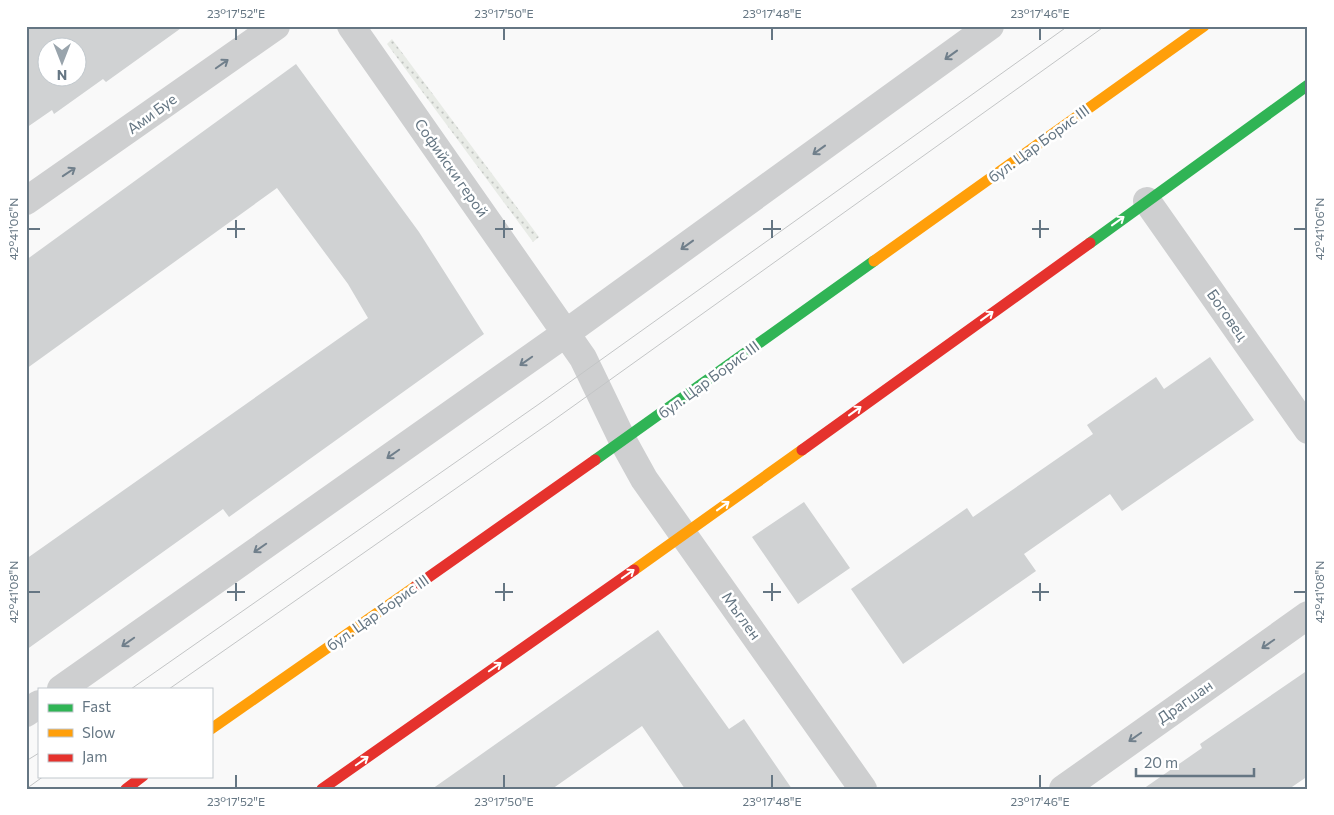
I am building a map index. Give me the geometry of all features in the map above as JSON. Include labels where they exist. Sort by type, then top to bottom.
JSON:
[{"type":"main road","name":"бул. Цар Борис III","points":[[212,728],[623,441],[1204,26]]},
{"type":"main road","points":[[322,789],[684,535],[1308,85]]},
{"type":"main road","points":[[126,789],[141,778]]},
{"type":"street","name":"Ами Буе","points":[[26,201],[276,26]]},
{"type":"street","name":"Софийски герой","points":[[351,26],[566,333],[589,369],[623,441]]},
{"type":"street","points":[[62,688],[566,333],[990,26]]},
{"type":"street","name":"Боговец","points":[[1146,201],[1308,430]]},
{"type":"street","name":"Мъглен","points":[[623,441],[644,479],[863,789]]},
{"type":"street","name":"Драгшан","points":[[1063,789],[1308,616]]},
{"type":"street","points":[[26,713],[38,705]]},
{"type":"shaded area","points":[[392,39],[539,237],[533,242],[387,44]]},
{"type":"building","points":[[26,26],[184,26],[106,82],[103,79],[54,114],[52,110],[26,128]]},
{"type":"building","points":[[296,64],[419,232],[484,334],[229,517],[223,509],[26,650],[26,559],[368,318],[348,284],[277,188],[26,369],[26,260]]},
{"type":"building","points":[[1210,357],[1254,420],[1122,511],[1110,494],[1024,554],[1036,571],[903,664],[851,589],[967,508],[973,517],[1093,434],[1087,425],[1156,377],[1164,389]]},
{"type":"building","points":[[804,502],[850,568],[798,604],[752,537]]},
{"type":"building","points":[[658,630],[729,729],[744,719],[792,789],[685,789],[642,726],[552,789],[432,789]]},
{"type":"building","points":[[1308,670],[1308,776],[1289,789],[1143,789],[1202,748],[1200,744]]},
{"type":"tram line","points":[[132,688],[539,404],[1068,26]]},
{"type":"tram line","points":[[170,688],[551,422],[1105,26]]},
{"type":"tram line","points":[[26,761],[38,754]]},
{"type":"tram line","points":[[26,789],[41,778]]},
{"type":"traffic: fast","points":[[1090,243],[1308,85]]},
{"type":"traffic: fast","points":[[595,460],[874,261]]},
{"type":"traffic: slow","points":[[874,261],[1204,26]]},
{"type":"traffic: slow","points":[[634,570],[802,450]]},
{"type":"traffic: slow","points":[[212,728],[416,586]]},
{"type":"traffic: jam","points":[[802,450],[1090,243]]},
{"type":"traffic: jam","points":[[416,586],[595,460]]},
{"type":"traffic: jam","points":[[322,789],[634,570]]},
{"type":"traffic: jam","points":[[126,789],[140,778]]}]
